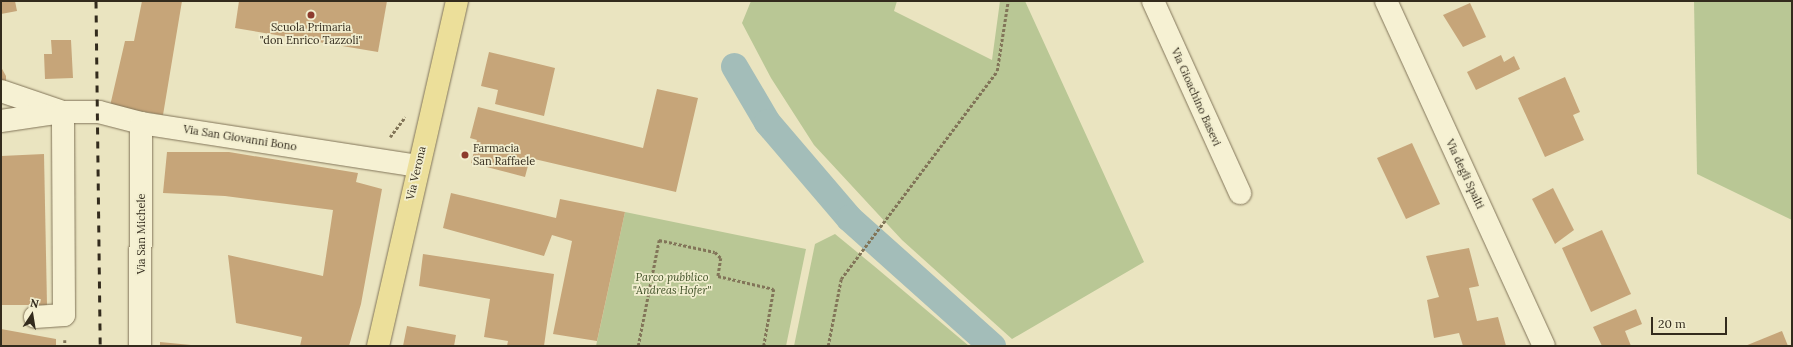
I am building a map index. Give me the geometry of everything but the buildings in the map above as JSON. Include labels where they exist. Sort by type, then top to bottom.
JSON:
[{"type":"main road","name":"Via Verona","points":[[378,346],[456,1]]},
{"type":"street","name":"Via Gioachino Basevi","points":[[1153,1],[1240,193]]},
{"type":"street","name":"Via degli Spalti","points":[[1386,1],[1544,346]]},
{"type":"street","name":"Via San Giovanni Bono","points":[[1,91],[63,112]]},
{"type":"street","name":"Via San Giovanni Bono","points":[[1,121],[63,112],[99,112],[141,123],[418,166]]},
{"type":"street","points":[[35,317],[64,315],[63,112]]},
{"type":"street","name":"Via San Michele","points":[[140,346],[141,123]]},
{"type":"path","points":[[828,346],[841,279],[901,202],[997,71],[1008,1]]},
{"type":"path","points":[[638,346],[659,240],[715,252],[721,258],[718,276],[774,289],[764,346]]},
{"type":"green space","points":[[751,1],[897,1],[894,11],[992,60],[1000,1],[1025,1],[1144,262],[1012,339],[902,240],[814,145],[771,78],[742,23]]},
{"type":"green space","points":[[1694,1],[1792,1],[1792,220],[1697,174]]},
{"type":"green space","name":"Parco pubblico \"Andreas Hofer\"","points":[[625,212],[806,249],[786,346],[596,346]]},
{"type":"green space","points":[[835,234],[969,346],[794,346],[815,244]]},
{"type":"waterway","points":[[734,66],[767,122],[849,218],[992,346]]},
{"type":"railway","points":[[96,1],[100,346]]},
{"type":"place","name":"Scuola Primaria \"don Enrico Tazzoli\"","points":[[311,15]]},
{"type":"place","name":"Farmacia San Raffaele","points":[[465,155]]}]
